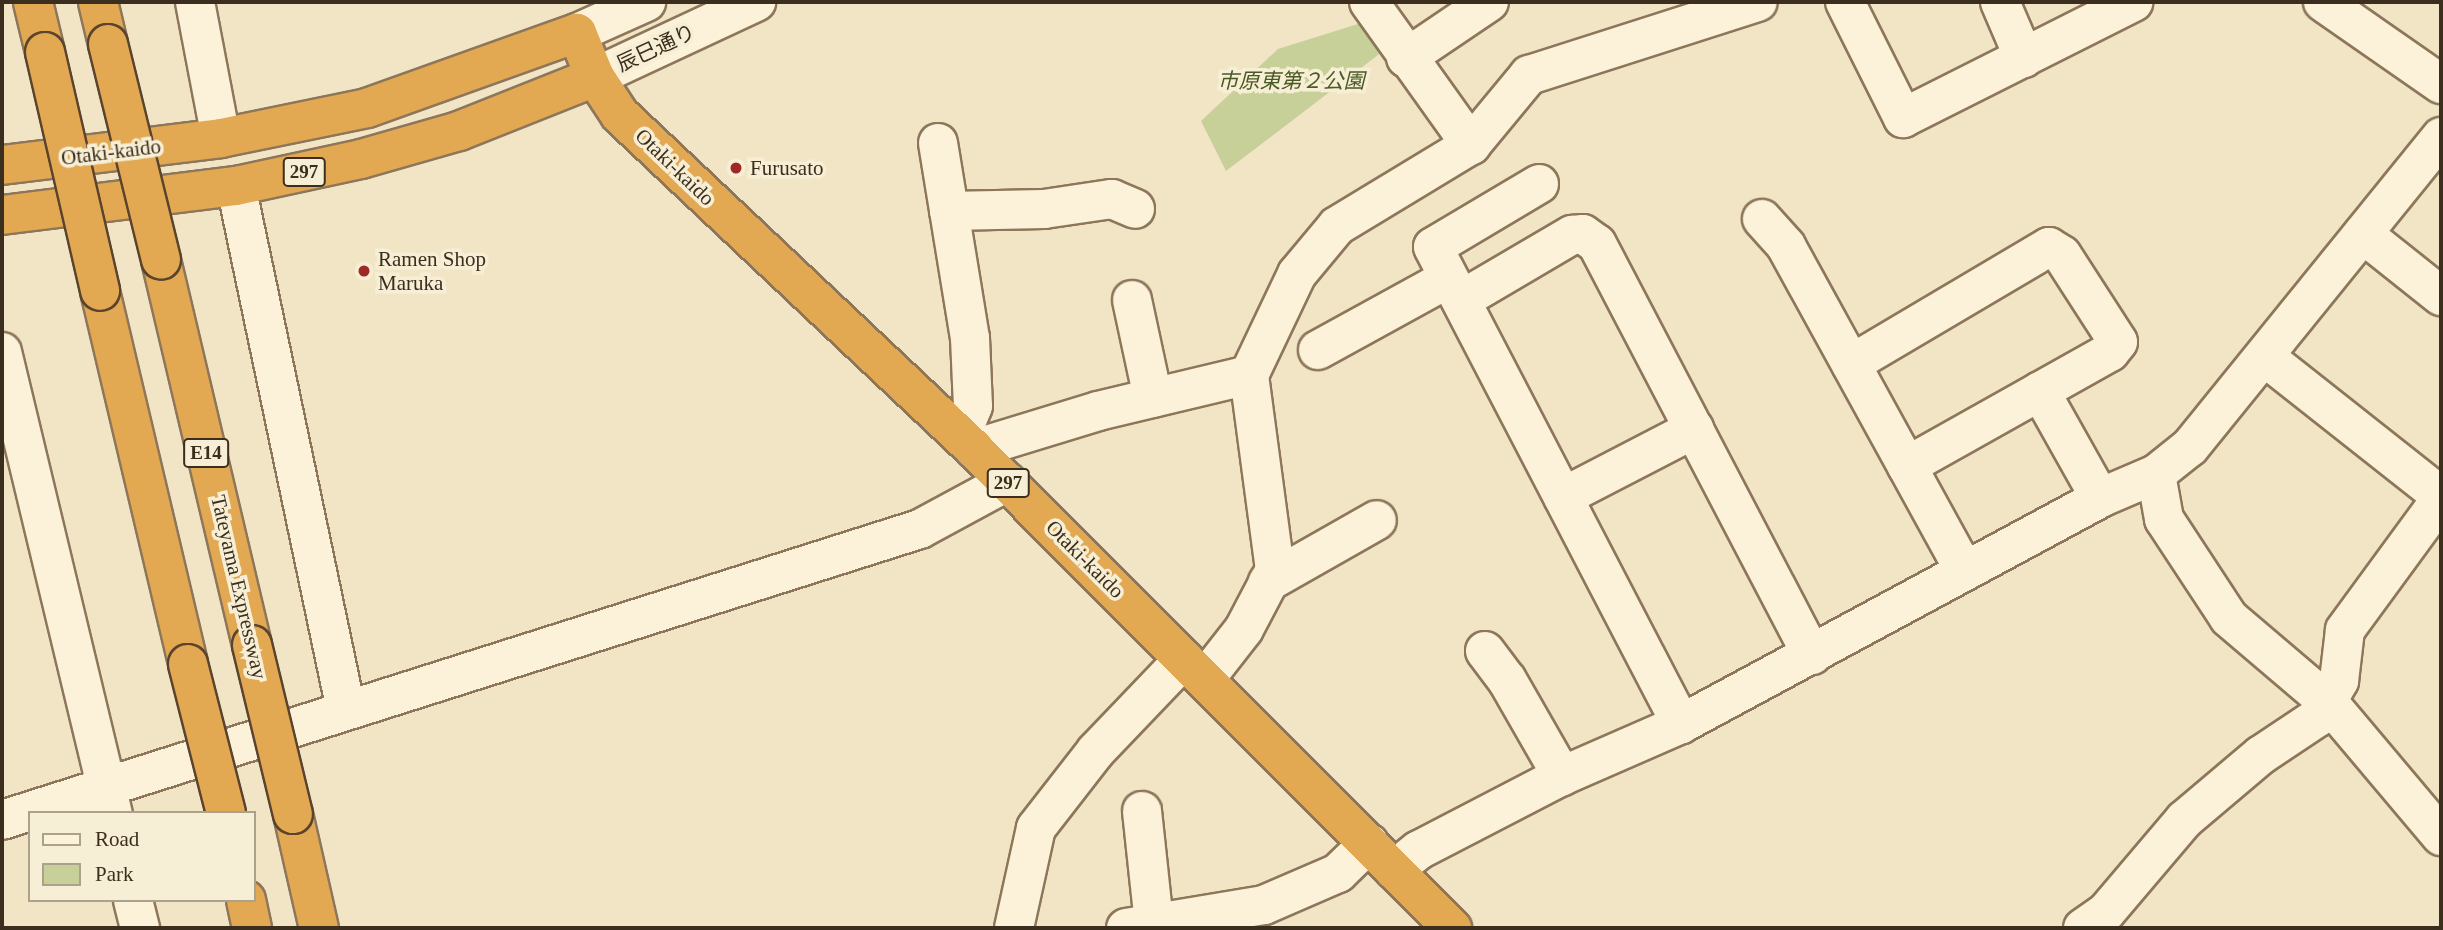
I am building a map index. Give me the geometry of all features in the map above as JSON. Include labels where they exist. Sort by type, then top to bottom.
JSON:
[{"type":"highway","points":[[33,2],[188,664],[225,811]]},
{"type":"highway","name":"Tateyama Expressway","points":[[98,2],[319,928]]},
{"type":"highway","name":"Otaki-kaido","points":[[2,165],[221,138],[366,108],[577,33],[594,77],[620,115],[968,443],[1452,928]]},
{"type":"highway","name":"297","points":[[2,215],[236,186],[459,131],[594,77]]},
{"type":"highway","points":[[246,902],[252,928]]},
{"type":"street","points":[[195,2],[221,138]]},
{"type":"street","points":[[577,33],[646,2]]},
{"type":"street","name":"辰巳通り","points":[[594,77],[756,2]]},
{"type":"street","points":[[1369,2],[1406,58],[1472,145]]},
{"type":"street","points":[[1406,58],[1489,2]]},
{"type":"street","points":[[1014,928],[1036,828],[1096,751],[1244,629],[1275,570],[1248,375],[1297,274],[1337,226],[1472,145],[1529,75],[1758,2]]},
{"type":"street","points":[[1845,2],[1903,118],[2134,2]]},
{"type":"street","points":[[2000,2],[2024,58]]},
{"type":"street","points":[[2323,2],[2441,84]]},
{"type":"street","points":[[1142,811],[1140,925],[1269,917],[1338,873],[1382,856],[1419,850],[1562,776],[1681,724],[2100,498],[2156,474],[2190,447],[2441,137]]},
{"type":"street","points":[[938,143],[970,338],[973,406],[968,443],[1248,375]]},
{"type":"street","points":[[1448,275],[1539,184]]},
{"type":"street","points":[[236,186],[346,710]]},
{"type":"street","points":[[949,211],[1044,209],[1112,199],[1135,209]]},
{"type":"street","points":[[1762,219],[1786,246],[1965,571]]},
{"type":"street","points":[[1318,350],[1448,275],[1572,235],[1583,234],[1597,244],[1812,655]]},
{"type":"street","points":[[2363,234],[2441,296]]},
{"type":"street","points":[[1851,364],[2049,247],[2062,255],[2118,342],[2110,352],[1907,466]]},
{"type":"street","points":[[1448,275],[1681,724]]},
{"type":"street","points":[[1132,300],[1153,398]]},
{"type":"street","points":[[2,352],[109,799]]},
{"type":"street","points":[[2083,928],[2106,912],[2184,820],[2261,755],[2319,717],[2329,704],[2339,681],[2344,630],[2441,498],[2265,357]]},
{"type":"street","points":[[2040,391],[2100,498]]},
{"type":"street","points":[[1563,497],[1694,429]]},
{"type":"street","points":[[2156,474],[2164,519],[2229,618],[2329,704],[2441,836]]},
{"type":"street","points":[[48,811],[109,799],[346,710],[919,529],[1007,482]]},
{"type":"street","points":[[1269,582],[1377,520]]},
{"type":"street","points":[[1485,651],[1507,680],[1562,776]]},
{"type":"street","points":[[2,820],[28,815]]},
{"type":"street","points":[[134,902],[140,928]]},
{"type":"green space","name":"市原東第２公園","points":[[1377,18],[1395,42],[1226,171],[1201,121],[1278,49]]},
{"type":"place","name":"Furusato","points":[[736,168]]},
{"type":"place","name":"Ramen Shop Maruka","points":[[364,271]]}]
